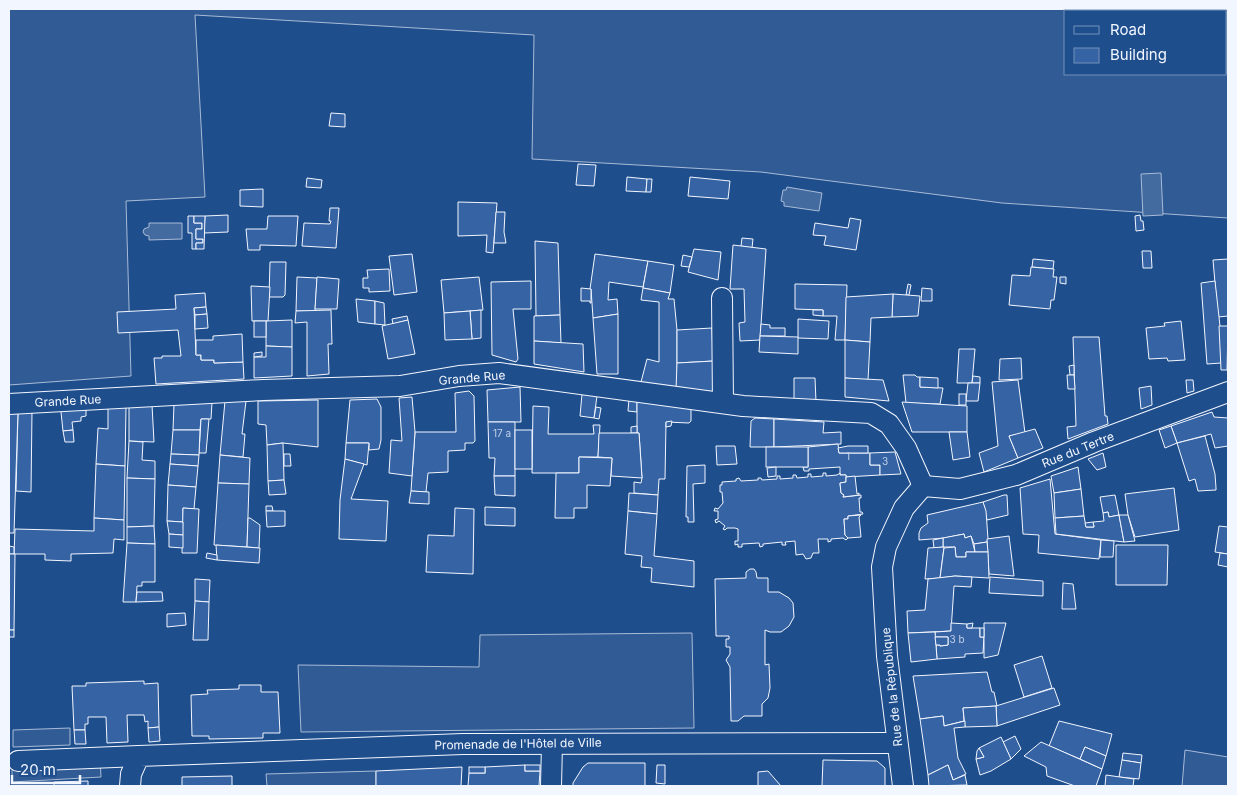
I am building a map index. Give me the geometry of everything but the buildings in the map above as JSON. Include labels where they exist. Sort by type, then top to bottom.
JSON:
[{"type":"street","points":[[722,298],[723,403]]},
{"type":"street","name":"Grande Rue","points":[[9,404],[263,390],[400,386],[459,376],[499,373],[743,406],[871,413],[889,424],[906,448],[923,486]]},
{"type":"street","name":"Rue du Tertre","points":[[923,486],[960,488],[1016,475],[1094,442],[1228,392]]},
{"type":"street","name":"Rue de la République","points":[[903,786],[887,656],[882,566],[886,547],[904,508],[923,486]]},
{"type":"street","name":"Promenade de l'Hôtel de Ville","points":[[18,761],[464,744],[897,743]]},
{"type":"street","points":[[552,744],[552,786]]},
{"type":"street","points":[[130,786],[131,774],[139,756]]},
{"type":"shaded area","points":[[9,9],[1228,9],[1228,218],[1002,203],[761,172],[532,159],[534,35],[195,15],[205,197],[126,201],[131,376],[9,385]]},
{"type":"shaded area","points":[[1161,173],[1163,215],[1143,216],[1141,174]]},
{"type":"shaded area","points":[[787,187],[822,193],[819,211],[784,206],[784,202],[781,201],[783,190],[786,190]]},
{"type":"shaded area","points":[[149,223],[182,223],[182,239],[149,240],[149,236],[143,232],[144,229],[149,227]]},
{"type":"shaded area","points":[[692,633],[694,728],[301,732],[298,665],[479,667],[480,635]]},
{"type":"shaded area","points":[[70,728],[70,745],[13,747],[13,730]]},
{"type":"shaded area","points":[[1185,750],[1228,757],[1228,786],[1182,786]]},
{"type":"shaded area","points":[[100,759],[101,777],[12,782],[12,763]]},
{"type":"shaded area","points":[[376,771],[376,786],[267,786],[266,774]]}]
